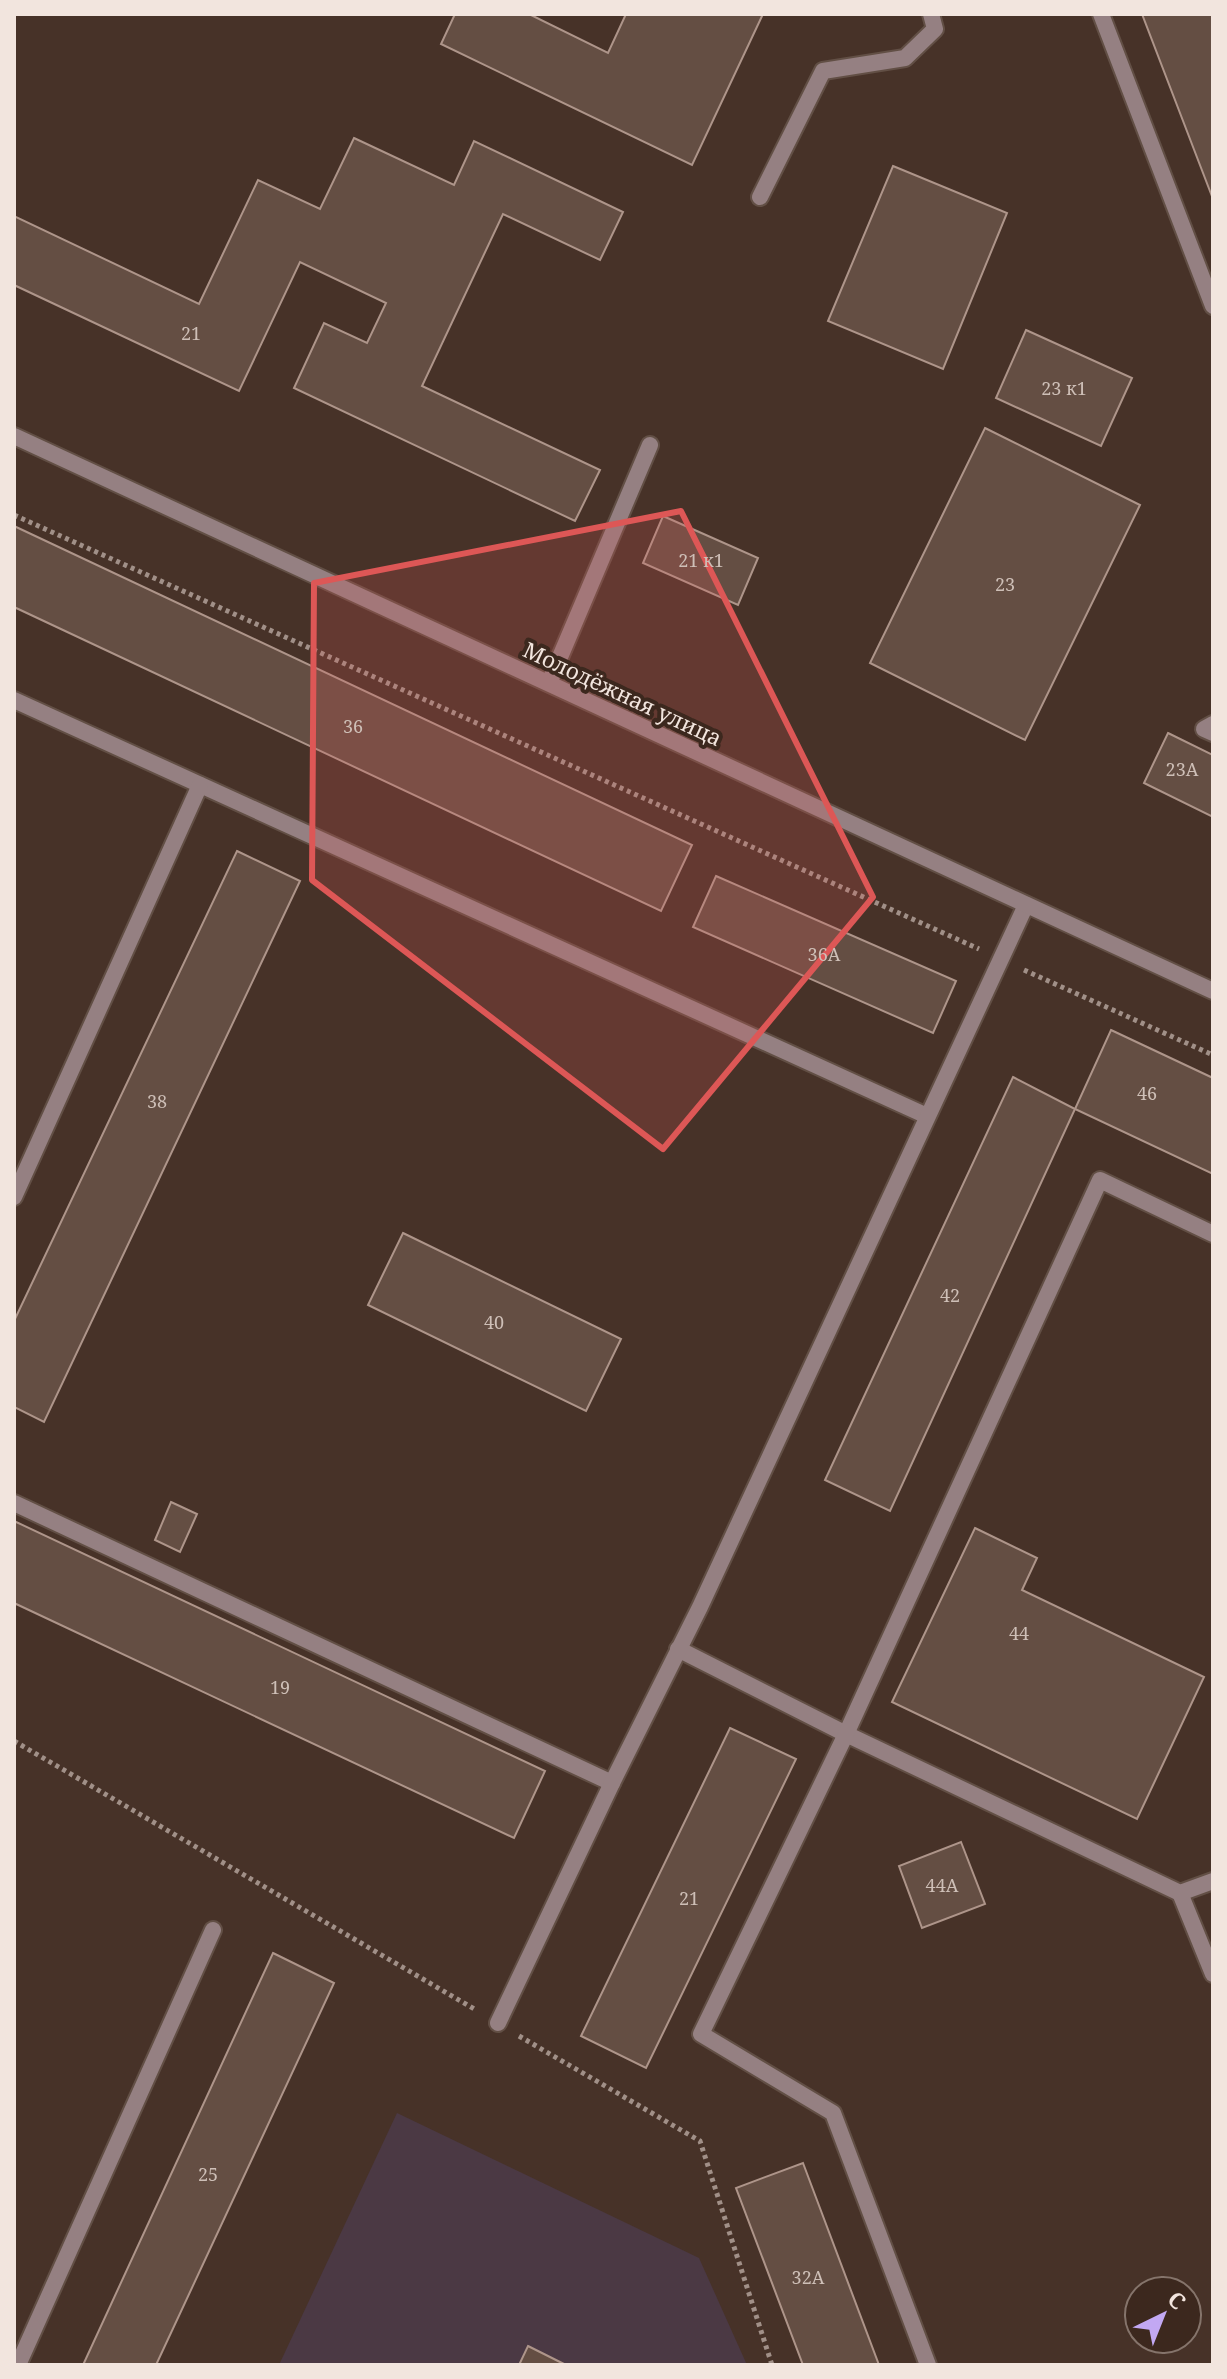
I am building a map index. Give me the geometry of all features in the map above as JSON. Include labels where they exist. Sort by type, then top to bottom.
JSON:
[{"type":"street","points":[[760,197],[823,71],[905,58],[935,29],[931,14]]},
{"type":"street","points":[[1101,14],[1213,306]]},
{"type":"street","name":"Молодёжная улица","points":[[14,436],[1213,991]]},
{"type":"street","points":[[549,683],[650,445]]},
{"type":"street","points":[[14,700],[927,1116]]},
{"type":"street","points":[[1213,724],[1204,729],[1213,733]]},
{"type":"street","points":[[14,1197],[200,785]]},
{"type":"street","points":[[498,2023],[678,1649],[1026,905]]},
{"type":"street","points":[[928,2365],[833,2113],[701,2034],[846,1734],[1100,1180],[1213,1234]]},
{"type":"street","points":[[14,1503],[612,1783]]},
{"type":"street","points":[[678,1649],[846,1734],[1180,1893],[1213,1974]]},
{"type":"street","points":[[1180,1893],[1213,1881]]},
{"type":"street","points":[[18,2365],[213,1930]]},
{"type":"path","points":[[14,515],[1213,1055]]},
{"type":"path","points":[[14,1741],[700,2141],[772,2365]]},
{"type":"highlighted area","points":[[681,511],[873,897],[663,1149],[312,880],[314,583]]},
{"type":"shaded area","points":[[397,2113],[699,2258],[747,2365],[279,2365]]},
{"type":"building","points":[[455,14],[529,14],[608,53],[626,14],[763,14],[692,165],[441,44]]},
{"type":"building","points":[[1142,14],[1213,14],[1213,199]]},
{"type":"building","points":[[354,138],[454,185],[474,141],[623,212],[600,260],[503,214],[422,386],[600,470],[575,521],[294,388],[324,323],[367,343],[386,303],[300,262],[239,391],[14,285],[14,216],[199,304],[258,180],[320,209]]},
{"type":"building","points":[[893,166],[1007,213],[943,369],[828,321]]},
{"type":"building","points":[[1026,330],[1132,378],[1101,446],[996,398]]},
{"type":"building","points":[[985,428],[1140,505],[1025,740],[870,663]]},
{"type":"building","points":[[663,516],[758,558],[738,605],[643,563]]},
{"type":"building","points":[[14,526],[692,845],[661,911],[14,607]]},
{"type":"building","points":[[1168,733],[1213,755],[1213,817],[1144,783]]},
{"type":"building","points":[[237,851],[300,881],[44,1422],[14,1407],[14,1321]]},
{"type":"building","points":[[716,876],[956,981],[933,1033],[693,927]]},
{"type":"building","points":[[1111,1030],[1213,1078],[1213,1174],[1075,1109]]},
{"type":"building","points":[[1013,1077],[1075,1109],[890,1511],[825,1480]]},
{"type":"building","points":[[403,1233],[621,1339],[586,1411],[368,1305]]},
{"type":"building","points":[[171,1502],[197,1514],[180,1552],[155,1540]]},
{"type":"building","points":[[14,1521],[545,1771],[514,1838],[14,1603]]},
{"type":"building","points":[[975,1528],[1037,1558],[1022,1590],[1204,1677],[1137,1819],[892,1702]]},
{"type":"building","points":[[730,1728],[796,1759],[646,2068],[581,2036]]},
{"type":"building","points":[[961,1842],[985,1904],[922,1928],[899,1866]]},
{"type":"building","points":[[273,1953],[334,1983],[156,2365],[83,2365]]},
{"type":"building","points":[[803,2163],[879,2365],[803,2365],[736,2188]]},
{"type":"building","points":[[528,2346],[566,2365],[519,2365]]}]
